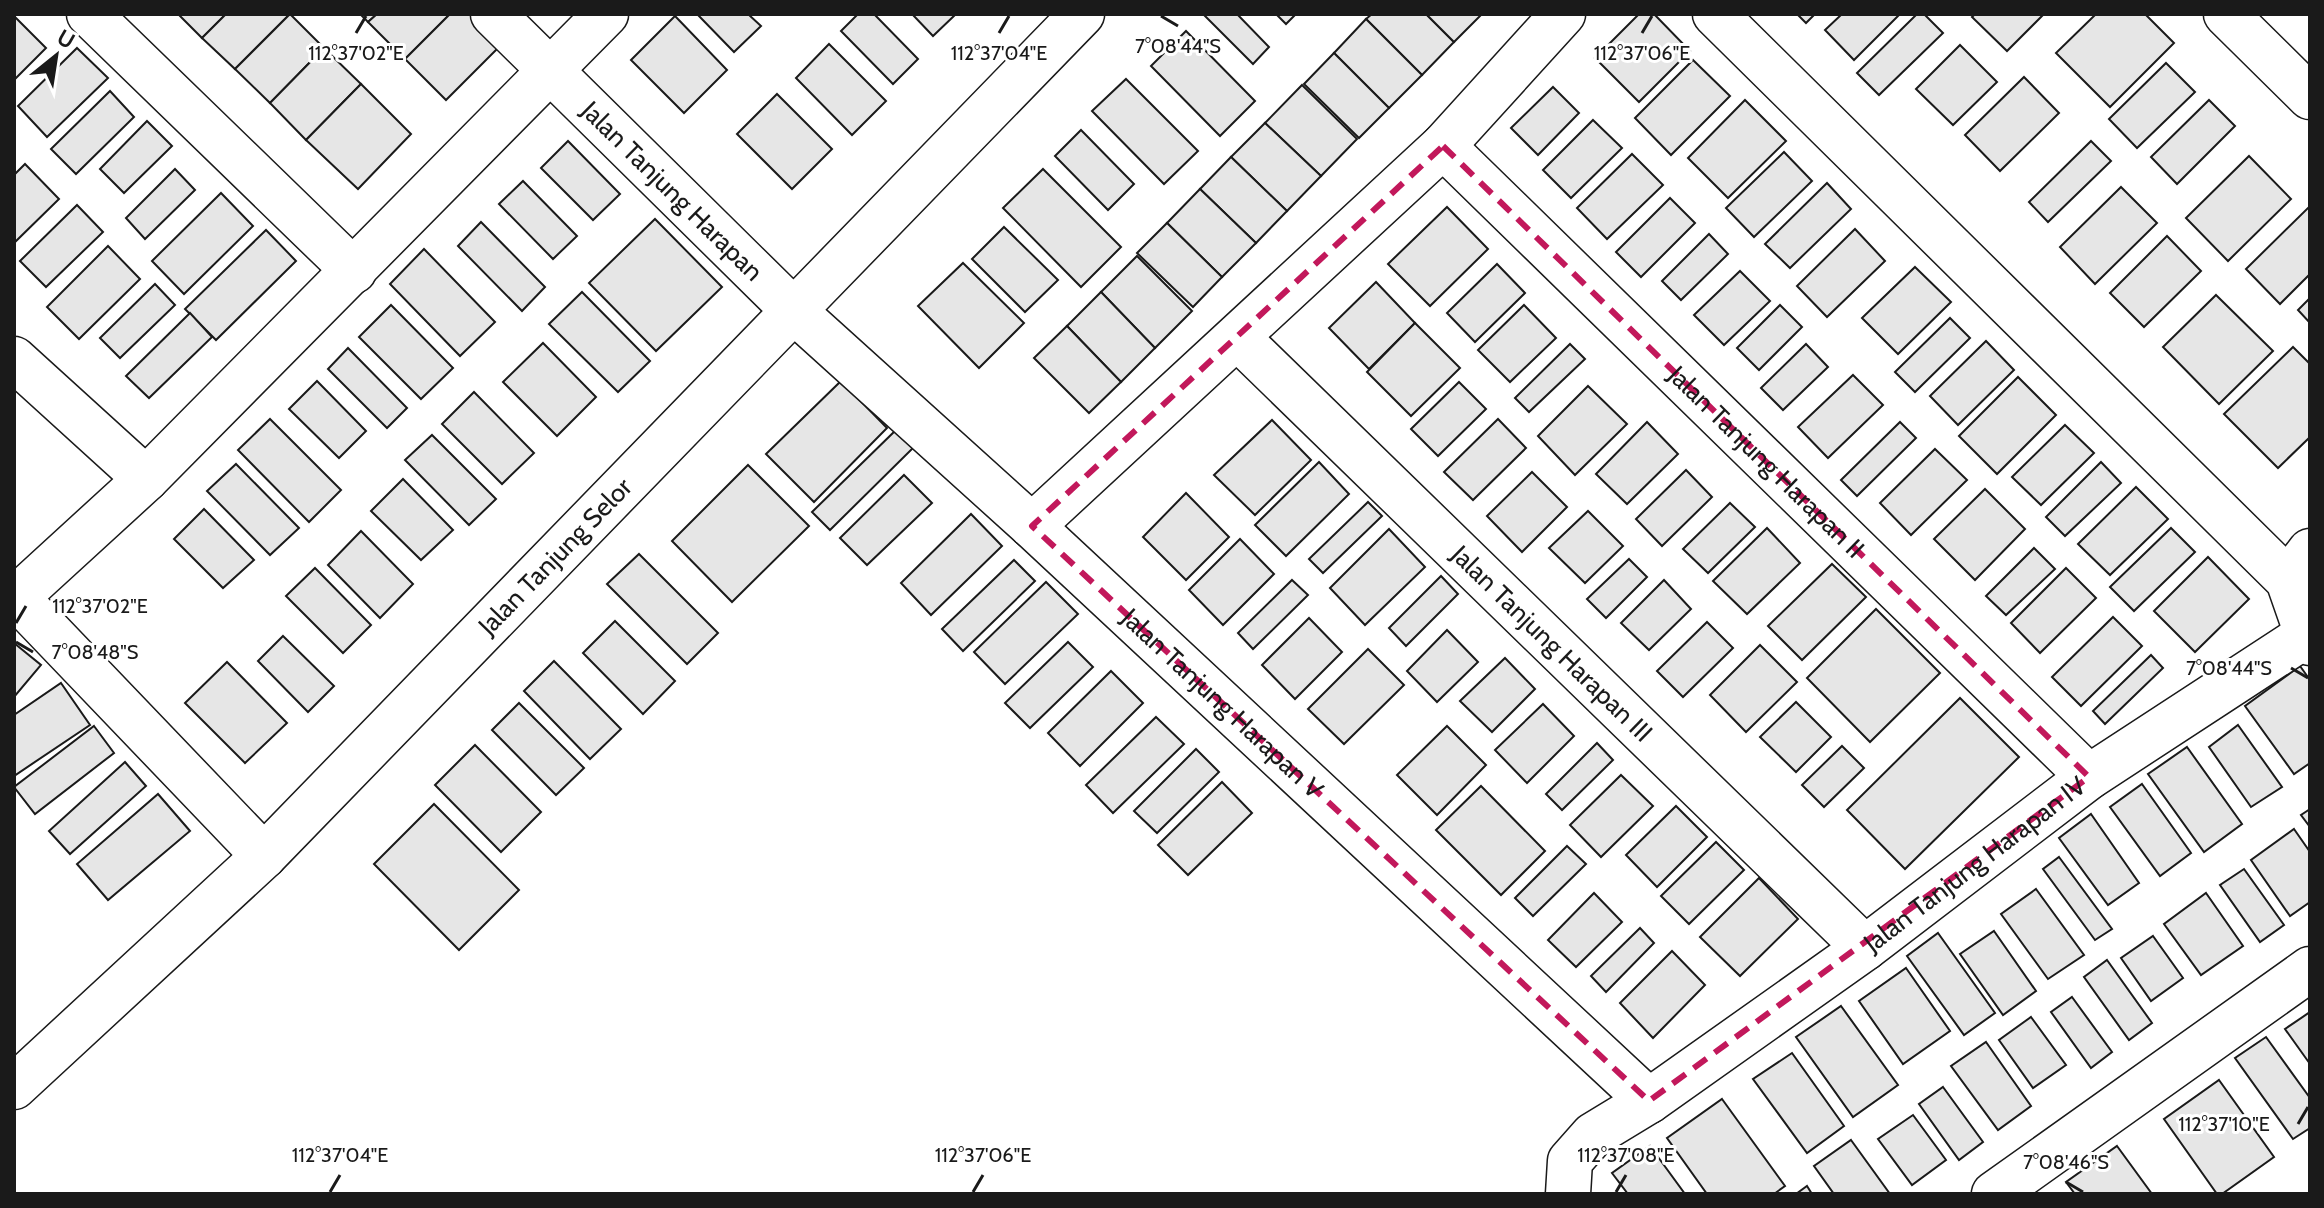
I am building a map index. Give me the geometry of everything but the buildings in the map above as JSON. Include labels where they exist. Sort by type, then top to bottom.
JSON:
[{"type":"street","points":[[89,14],[354,271]]},
{"type":"street","name":"Jalan Tanjung Harapan","points":[[493,14],[794,311]]},
{"type":"street","points":[[264,856],[15,596],[146,479],[606,14]]},
{"type":"street","name":"Jalan Tanjung Selor","points":[[14,1087],[264,856],[1082,14]]},
{"type":"street","points":[[1032,526],[1443,146],[1563,14]]},
{"type":"street","points":[[1715,14],[2299,566],[2308,639]]},
{"type":"street","points":[[2226,14],[2310,97]]},
{"type":"street","name":"Jalan Tanjung Harapan II","points":[[1443,146],[2089,777]]},
{"type":"street","name":"Jalan Tanjung Harapan V","points":[[794,311],[1032,526],[1649,1101]]},
{"type":"street","name":"Jalan Tanjung Harapan III","points":[[1238,338],[1865,948]]},
{"type":"street","points":[[14,359],[146,479]]},
{"type":"street","name":"Jalan Tanjung Harapan IV","points":[[1568,1194],[1570,1161],[1593,1135],[1649,1101],[1865,948],[2089,777],[2308,639]]},
{"type":"street","points":[[1994,1194],[2310,969]]},
{"type":"highlighted area","points":[[1443,146],[2089,777],[1649,1101],[1032,526]]}]
